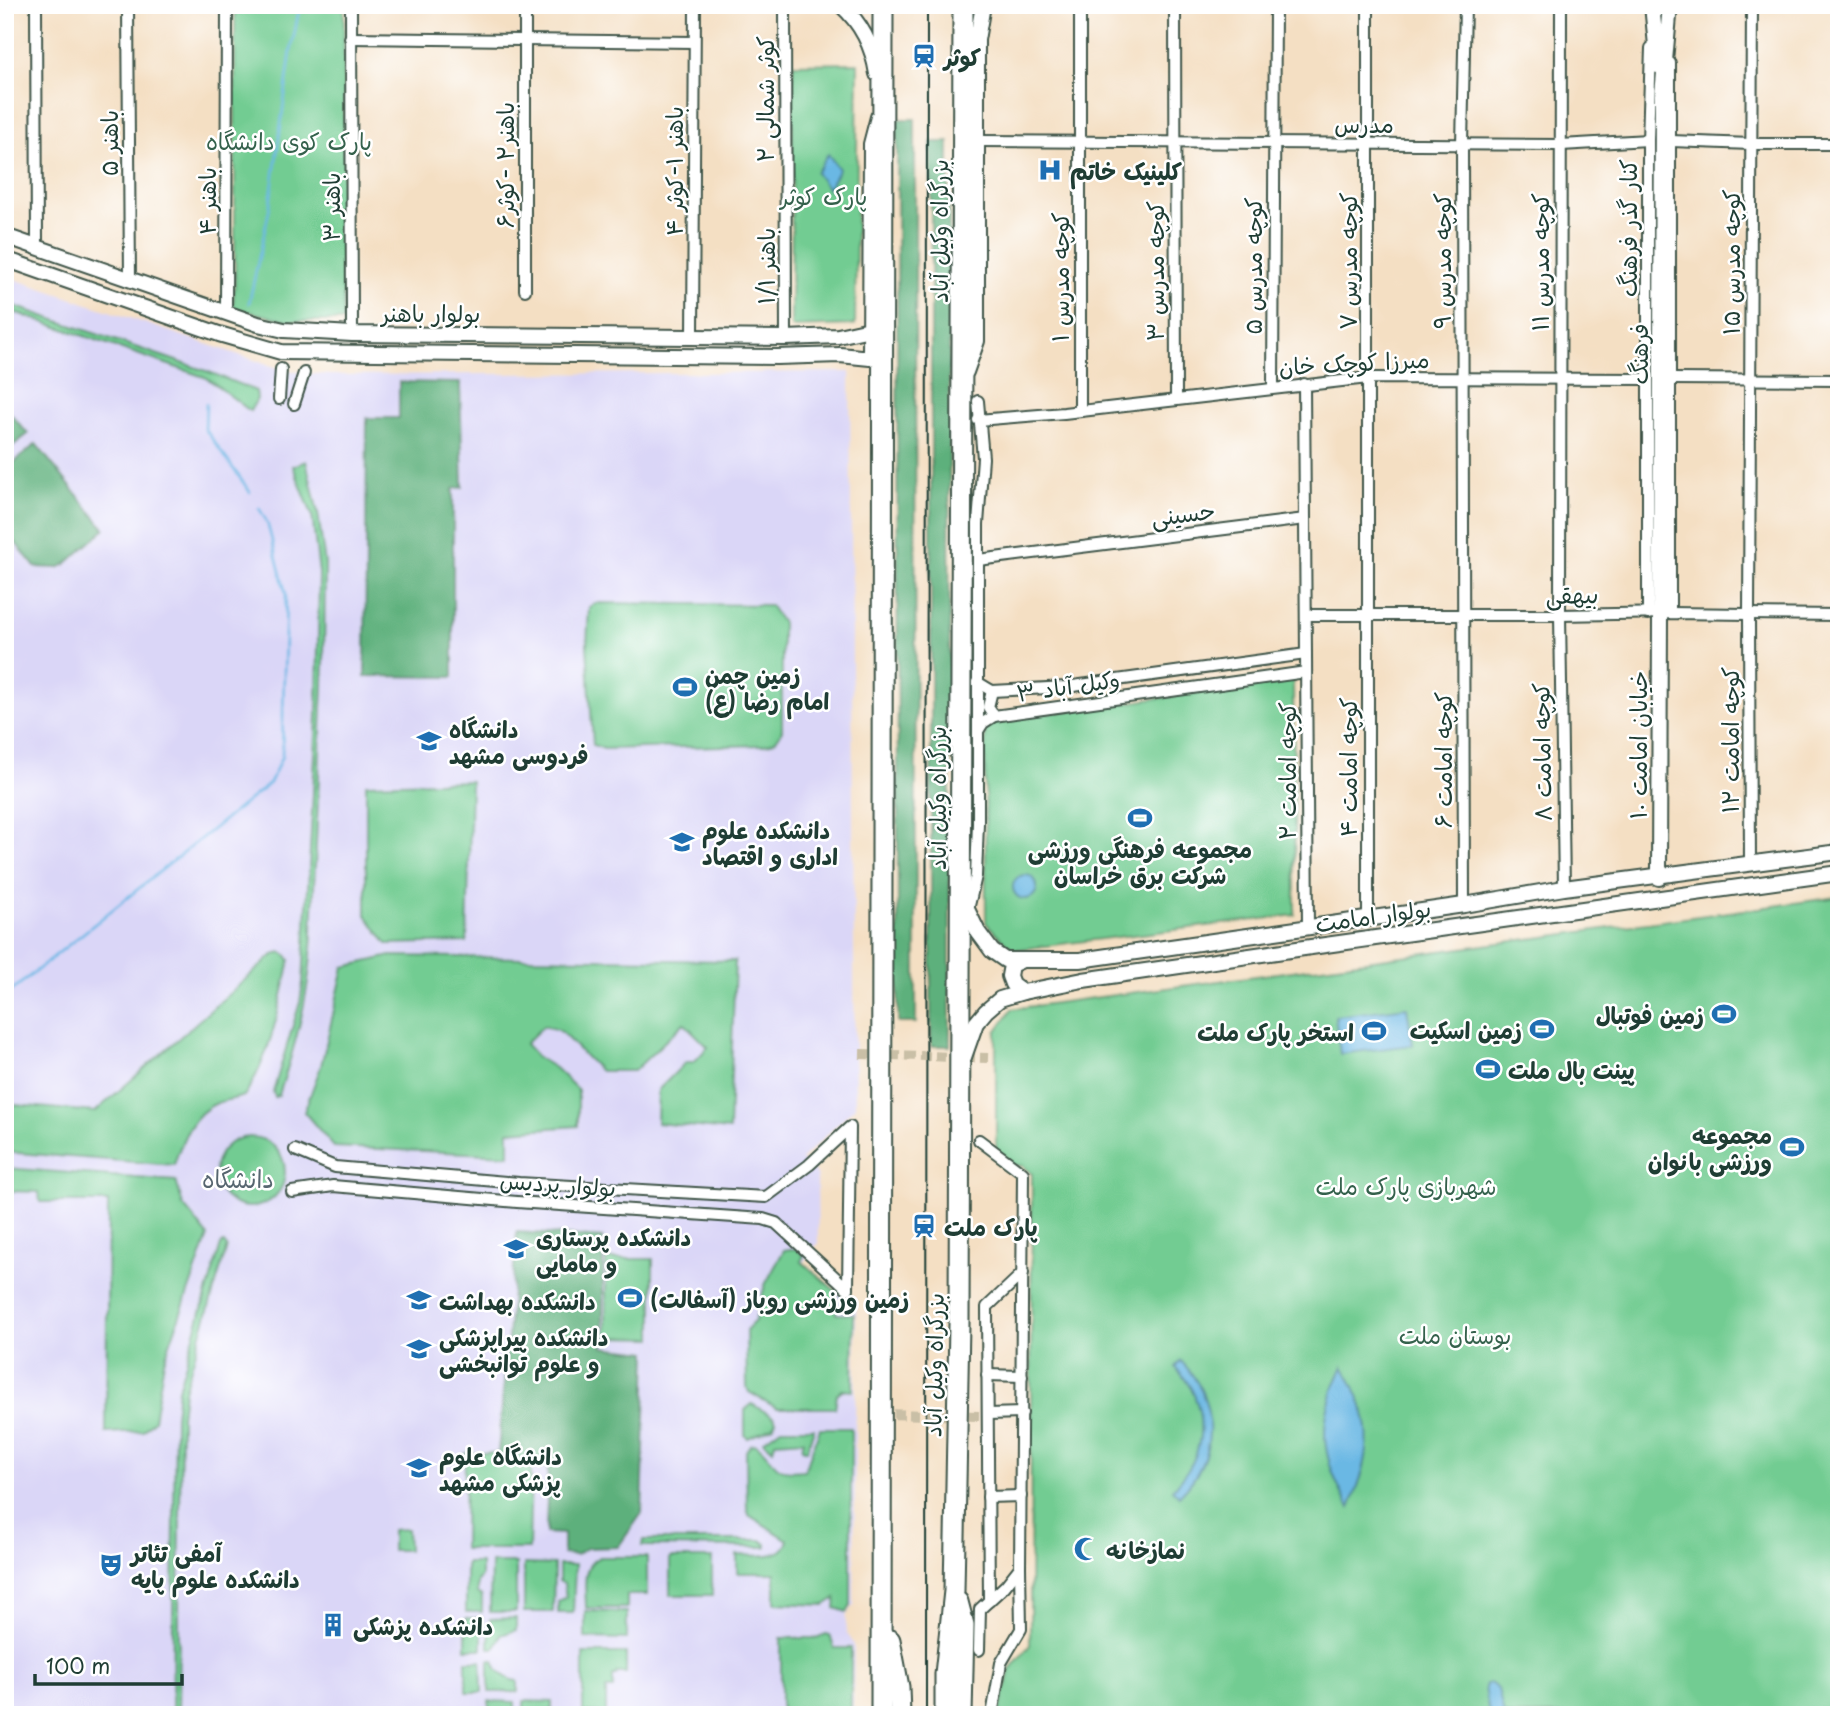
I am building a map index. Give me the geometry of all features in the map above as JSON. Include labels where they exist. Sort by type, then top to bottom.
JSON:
[{"type":"highway","points":[[881,1715],[877,266],[883,101],[883,5]]},
{"type":"highway","name":"بزرگراه وکیل آباد","points":[[945,1715],[945,1674],[954,1591],[960,1072],[963,5]]},
{"type":"highway","points":[[873,1715],[881,1590]]},
{"type":"highway","points":[[881,1590],[898,1687],[900,1715]]},
{"type":"highway","name":"بزرگراه وکیل آباد","points":[[954,1591],[964,1625],[962,1715]]},
{"type":"street","points":[[36,5],[37,247]]},
{"type":"street","name":"باهنر ۵","points":[[128,5],[130,280]]},
{"type":"street","name":"باهنر ۴","points":[[226,314],[228,5]]},
{"type":"street","name":"باهنر ۳","points":[[351,5],[352,334]]},
{"type":"street","name":"باهنر۲ -کوثر۶","points":[[525,5],[525,290]]},
{"type":"street","name":"باهنر ۱-کوثر ۴","points":[[693,337],[695,5]]},
{"type":"street","name":"کوثر شمالی ۲","points":[[785,5],[786,193]]},
{"type":"street","points":[[841,5],[856,21],[870,46],[883,101]]},
{"type":"street","points":[[962,380],[977,341],[977,40],[983,5]]},
{"type":"street","name":"کوچه مدرس ۱","points":[[1080,5],[1080,411]]},
{"type":"street","name":"کوچه مدرس ۳","points":[[1175,5],[1176,400]]},
{"type":"street","name":"کوچه مدرس ۵","points":[[1273,388],[1275,5]]},
{"type":"street","name":"کوچه مدرس ۷","points":[[1368,5],[1368,615]]},
{"type":"street","name":"کوچه مدرس ۹","points":[[1462,615],[1462,144],[1465,5]]},
{"type":"street","name":"کوچه مدرس ۱۱","points":[[1560,615],[1561,5]]},
{"type":"street","name":"کوچه مدرس ۱۵","points":[[1749,615],[1752,5]]},
{"type":"street","points":[[1652,8],[1662,95]]},
{"type":"street","name":"کنار گذر فرهنگ","points":[[1652,8],[1648,140],[1648,379],[1660,613]]},
{"type":"street","points":[[1662,95],[1670,8]]},
{"type":"street","name":"کنار گذر فرهنگ","points":[[1660,613],[1672,379],[1670,8]]},
{"type":"street","points":[[350,38],[694,41]]},
{"type":"street","name":"فرهنگ","points":[[1660,613],[1662,95]]},
{"type":"street","name":"مدرس","points":[[978,141],[1560,145],[1648,140]]},
{"type":"street","points":[[1671,141],[1839,144]]},
{"type":"street","name":"باهنر ۱/۱","points":[[786,193],[786,338]]},
{"type":"street","name":"بولوار باهنر","points":[[5,236],[226,314],[285,330],[352,334],[786,338],[838,336],[870,329],[870,358],[840,355],[281,352],[219,334],[5,259]]},
{"type":"street","points":[[870,329],[877,266]]},
{"type":"street","points":[[838,336],[843,347],[840,355]]},
{"type":"street","points":[[637,356],[638,337]]},
{"type":"street","points":[[279,399],[281,369]]},
{"type":"street","points":[[294,404],[304,373]]},
{"type":"street","name":"میرزا کوچک خان","points":[[978,420],[1064,413],[1368,378],[1648,379]]},
{"type":"street","points":[[1672,379],[1839,380]]},
{"type":"street","name":"کوچه امامت ۲","points":[[1304,384],[1308,927]]},
{"type":"street","points":[[967,914],[976,876],[978,560],[983,458],[978,401]]},
{"type":"street","name":"حسینی","points":[[978,560],[1305,519]]},
{"type":"street","name":"خیابان امامت ۱۰","points":[[1659,877],[1660,613]]},
{"type":"street","name":"بیهقی","points":[[1306,615],[1839,615]]},
{"type":"street","name":"کوچه امامت ۴","points":[[1368,615],[1368,918]]},
{"type":"street","name":"کوچه امامت ۶","points":[[1462,615],[1464,905]]},
{"type":"street","name":"کوچه امامت ۸","points":[[1560,615],[1564,888]]},
{"type":"street","name":"کوچه امامت ۱۲","points":[[1749,615],[1750,865]]},
{"type":"street","points":[[977,682],[992,691],[1066,687],[1306,654]]},
{"type":"street","points":[[1168,673],[1170,691],[1306,672]]},
{"type":"street","points":[[992,691],[988,707],[994,716]]},
{"type":"street","name":"۳ وکیل آباد","points":[[978,732],[983,723],[994,716],[1170,691]]},
{"type":"street","name":"بولوار امامت","points":[[960,892],[967,914],[992,951],[1005,960],[1080,960],[1464,905],[1564,888],[1839,852]]},
{"type":"street","name":"بولوار امامت","points":[[960,1072],[976,1023],[1000,999],[1023,992],[1096,978],[1839,873]]},
{"type":"street","points":[[1020,961],[1012,965],[1009,976],[1012,984],[1023,992]]},
{"type":"street","name":"بولوار پردیس","points":[[292,1192],[333,1186],[763,1219],[776,1223],[848,1289],[850,1127],[809,1165],[766,1197],[519,1183],[335,1167],[295,1150]]},
{"type":"street","points":[[979,1140],[1023,1173],[1021,1629],[1001,1662],[992,1715]]},
{"type":"street","points":[[989,1601],[987,1307],[1023,1273]]},
{"type":"street","points":[[987,1375],[1022,1376]]},
{"type":"street","points":[[988,1414],[1022,1413]]},
{"type":"street","points":[[988,1497],[1021,1496]]},
{"type":"street","points":[[979,1650],[980,1609],[1020,1567]]},
{"type":"shaded area","name":"دانشگاه فردوسی مشهد","points":[[5,276],[281,369],[304,373],[850,372],[855,1107],[801,1160],[809,1165],[817,1176],[818,1243],[804,1262],[856,1307],[854,1605],[846,1616],[846,1632],[854,1644],[853,1715],[5,1715]]},
{"type":"green space","name":"پارک کوی دانشگاه","points":[[235,5],[344,5],[343,321],[289,321],[233,308]]},
{"type":"green space","name":"پارک کوثر","points":[[858,63],[855,325],[791,327],[793,64]]},
{"type":"green space","points":[[897,119],[915,119],[916,1023],[898,1023]]},
{"type":"green space","points":[[931,142],[949,142],[950,1046],[931,1046]]},
{"type":"green space","points":[[5,303],[209,372],[256,391],[257,399],[250,411],[207,378],[5,309]]},
{"type":"green space","points":[[399,382],[460,383],[463,487],[453,489],[453,677],[365,676],[367,418],[399,418]]},
{"type":"green space","points":[[5,407],[28,434],[5,452]]},
{"type":"green space","points":[[36,444],[105,529],[65,565],[57,568],[35,567],[5,530],[5,470]]},
{"type":"green space","points":[[306,461],[318,513],[325,564],[324,663],[311,955],[299,1026],[279,1095],[275,1097],[273,1092],[300,1002],[303,983],[317,717],[319,573],[312,515],[293,466]]},
{"type":"green space","name":"زمین چمن امام رضا (ع)","points":[[596,603],[770,605],[782,623],[782,730],[779,736],[773,742],[763,745],[604,749],[593,745],[587,645],[589,607]]},
{"type":"green space","name":"مجموعه فرهنگی ورزشی شرکت برق خراسان","points":[[1293,680],[1295,915],[1013,950],[986,923],[985,722]]},
{"type":"green space","points":[[471,781],[467,942],[387,944],[366,915],[366,784]]},
{"type":"green space","name":"بوستان ملت","points":[[1839,897],[1839,1715],[999,1715],[1010,1669],[1030,1645],[1032,1174],[1023,1166],[1009,1165],[996,1152],[996,1032],[1012,1009]]},
{"type":"green space","points":[[280,952],[286,954],[290,960],[273,1031],[261,1065],[244,1096],[217,1103],[194,1121],[174,1165],[5,1152],[5,1104],[95,1112],[272,956]]},
{"type":"green space","points":[[391,956],[735,961],[729,1130],[657,1123],[658,1090],[686,1062],[694,1062],[708,1047],[684,1023],[634,1071],[600,1071],[559,1030],[543,1026],[525,1044],[578,1090],[578,1126],[509,1131],[509,1155],[334,1147],[304,1112],[321,1066],[344,967]]},
{"type":"green space","points":[[250,1137],[275,1147],[285,1172],[275,1197],[250,1207],[225,1197],[215,1172],[225,1147]]},
{"type":"green space","points":[[5,1168],[176,1181],[183,1205],[208,1236],[164,1361],[154,1420],[143,1431],[106,1433],[108,1202],[40,1202],[39,1192],[5,1191]]},
{"type":"green space","points":[[517,1232],[603,1238],[603,1347],[647,1352],[642,1513],[618,1547],[587,1548],[576,1555],[563,1554],[563,1534],[546,1533],[548,1467],[531,1467],[498,1453]]},
{"type":"green space","points":[[224,1243],[227,1247],[184,1391],[181,1417],[178,1715],[172,1715],[175,1416],[178,1389],[221,1245]]},
{"type":"green space","points":[[797,1249],[804,1256],[801,1261],[837,1292],[836,1314],[854,1314],[853,1391],[842,1390],[837,1394],[835,1408],[777,1408],[749,1392],[747,1387],[746,1330],[755,1321],[765,1285],[784,1250]]},
{"type":"green space","name":"زمین ورزشی روباز (آسفالت)","points":[[606,1259],[653,1259],[653,1338],[606,1337]]},
{"type":"green space","points":[[752,1404],[774,1417],[776,1421],[773,1427],[748,1438],[745,1435],[745,1410]]},
{"type":"green space","points":[[781,1428],[814,1428],[807,1450],[802,1448],[804,1440],[775,1442],[773,1450],[763,1441]]},
{"type":"green space","points":[[820,1428],[851,1428],[851,1606],[847,1612],[835,1608],[836,1598],[825,1605],[775,1603],[775,1573],[737,1573],[737,1555],[774,1554],[785,1547],[788,1540],[749,1515],[746,1451],[750,1445],[756,1444],[780,1468],[805,1470]]},
{"type":"green space","points":[[465,1453],[498,1453],[531,1467],[529,1549],[464,1549]]},
{"type":"green space","points":[[407,1529],[408,1550],[392,1550],[392,1530]]},
{"type":"green space","points":[[643,1540],[761,1540],[766,1547],[642,1546]]},
{"type":"green space","points":[[600,1557],[647,1557],[647,1595],[627,1595],[627,1608],[586,1608],[587,1572],[589,1566]]},
{"type":"green space","points":[[670,1558],[712,1558],[712,1595],[670,1595]]},
{"type":"green space","points":[[466,1563],[481,1563],[477,1593],[482,1596],[482,1612],[466,1612]]},
{"type":"green space","points":[[491,1563],[516,1563],[516,1612],[490,1612]]},
{"type":"green space","points":[[524,1564],[554,1565],[553,1612],[524,1612]]},
{"type":"green space","points":[[559,1565],[575,1565],[573,1613],[558,1613],[558,1601],[566,1597],[564,1584],[559,1581]]},
{"type":"green space","points":[[585,1611],[627,1612],[627,1639],[585,1638]]},
{"type":"green space","points":[[466,1618],[482,1618],[482,1649],[466,1649]]},
{"type":"green space","points":[[516,1618],[516,1630],[501,1635],[495,1648],[489,1648],[490,1619]]},
{"type":"green space","points":[[830,1635],[834,1648],[851,1648],[851,1715],[781,1715],[781,1638],[816,1638]]},
{"type":"green space","points":[[583,1653],[626,1653],[626,1673],[613,1676],[613,1689],[606,1689],[606,1713],[583,1713]]},
{"type":"green space","points":[[489,1660],[494,1660],[497,1668],[506,1677],[518,1681],[518,1692],[489,1692]]},
{"type":"green space","points":[[466,1661],[481,1661],[482,1692],[466,1692]]},
{"type":"green space","points":[[489,1701],[515,1702],[515,1715],[489,1715]]},
{"type":"green space","points":[[524,1701],[552,1702],[552,1715],[524,1715]]},
{"type":"water","points":[[828,154],[839,169],[828,189],[816,173]]},
{"type":"water","points":[[1025,875],[1034,878],[1037,887],[1034,896],[1025,899],[1016,896],[1013,887],[1016,878]]},
{"type":"water","name":"استخر پارک ملت","points":[[1407,1007],[1413,1045],[1340,1054],[1335,1016]]},
{"type":"water","points":[[1181,1361],[1202,1393],[1208,1411],[1209,1429],[1202,1464],[1179,1496],[1172,1489],[1193,1461],[1200,1429],[1194,1396],[1175,1367]]},
{"type":"water","points":[[1343,1366],[1361,1404],[1368,1436],[1364,1469],[1350,1508],[1332,1472],[1325,1438],[1329,1404]]},
{"type":"water","points":[[1490,1683],[1498,1689],[1504,1715],[1489,1715],[1485,1687]]},
{"type":"waterway","points":[[249,303],[269,211],[300,5]]},
{"type":"waterway","points":[[206,404],[205,429],[250,492]]},
{"type":"waterway","points":[[5,996],[270,783],[282,756],[286,594],[267,522],[259,508]]},
{"type":"tunnel","points":[[860,1054],[988,1058]]},
{"type":"tunnel","points":[[879,1414],[985,1416]]},
{"type":"tram line","points":[[926,1715],[927,5]]},
{"type":"place","name":"کوثر","points":[[924,56]]},
{"type":"place","name":"کلینیک خاتم","points":[[1050,170]]},
{"type":"place","name":"زمین چمن امام رضا (ع)","points":[[685,687]]},
{"type":"place","name":"دانشگاه فردوسی مشهد","points":[[429,741]]},
{"type":"place","name":"مجموعه فرهنگی ورزشی شرکت برق خراسان","points":[[1140,818]]},
{"type":"place","name":"دانشکده علوم اداری و اقتصاد","points":[[682,842]]},
{"type":"place","name":"زمین فوتبال","points":[[1724,1014]]},
{"type":"place","name":"زمین اسکیت","points":[[1542,1029]]},
{"type":"place","name":"استخر پارک ملت","points":[[1374,1031]]},
{"type":"place","name":"پینت بال ملت","points":[[1488,1069]]},
{"type":"place","name":"مجموعه ورزشی بانوان","points":[[1792,1147]]},
{"type":"place","name":"پارک ملت","points":[[924,1226]]},
{"type":"place","name":"دانشکده پرستاری و مامایی","points":[[516,1249]]},
{"type":"place","name":"زمین ورزشی روباز (آسفالت)","points":[[630,1298]]},
{"type":"place","name":"دانشکده بهداشت","points":[[419,1300]]},
{"type":"place","name":"دانشکده پیراپزشکی و علوم توانبخشی","points":[[419,1349]]},
{"type":"place","name":"دانشگاه علوم پزشکی مشهد","points":[[419,1468]]},
{"type":"place","name":"نمازخانه","points":[[1086,1549]]},
{"type":"place","name":"آمفی تئاتر دانشکده علوم پایه","points":[[111,1565]]},
{"type":"place","name":"دانشکده پزشکی","points":[[333,1625]]},
{"type":"district","name":"دانشگاه","points":[[238,1178]]},
{"type":"park label","name":"شهربازی پارک ملت","points":[[1406,1185]]}]
